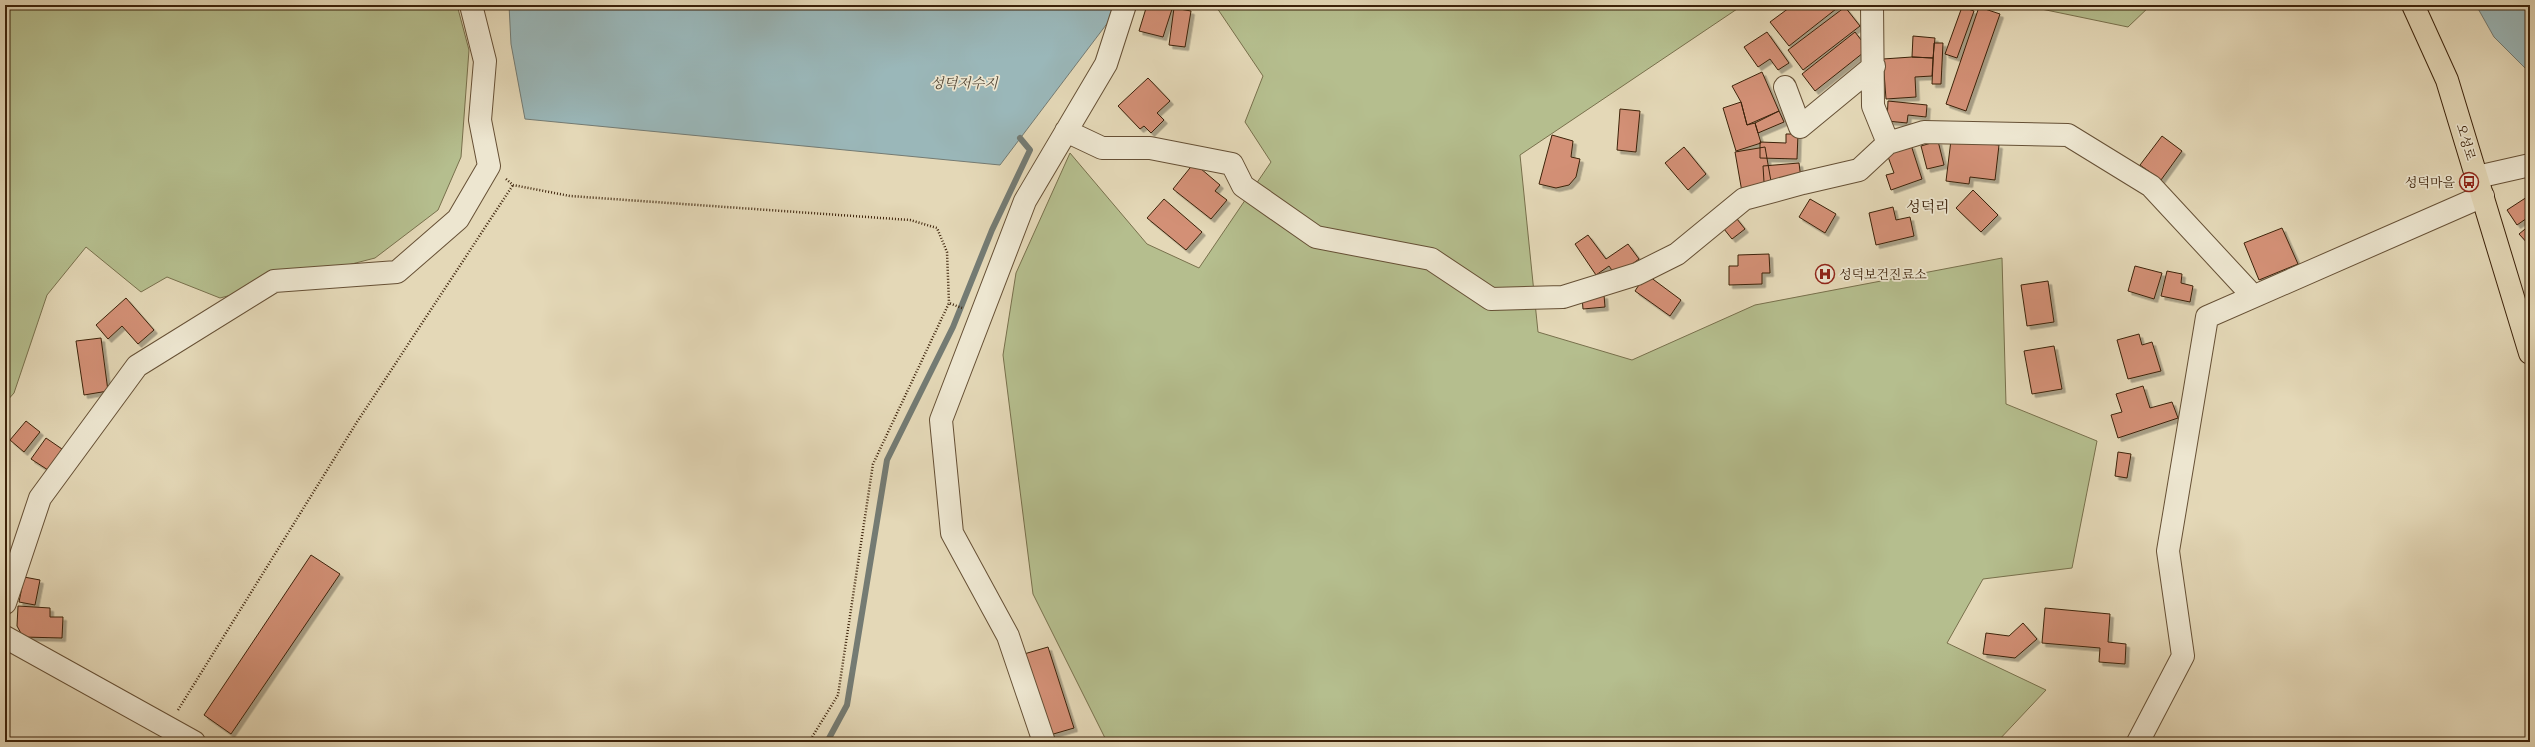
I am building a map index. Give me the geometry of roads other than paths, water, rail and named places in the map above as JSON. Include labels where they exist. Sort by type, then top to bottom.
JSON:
[{"type":"main road","name":"오성로","points":[[2413,5],[2447,80],[2530,353]]},
{"type":"street","points":[[5,603],[40,498],[137,366],[274,281],[397,272],[458,219],[489,166],[480,120],[485,61],[471,5]]},
{"type":"street","points":[[1044,742],[1008,636],[952,533],[941,420],[1025,201],[1106,64],[1125,5]]},
{"type":"street","points":[[1872,5],[1874,66],[1873,106],[1888,143]]},
{"type":"street","points":[[1785,87],[1800,127],[1874,66]]},
{"type":"street","points":[[1066,131],[1102,148],[1150,148],[1232,164],[1243,186],[1316,237],[1431,259],[1491,299],[1563,296],[1637,274],[1677,254],[1744,199],[1803,182],[1859,170],[1888,143],[1924,132],[2068,135],[2151,186],[2254,296]]},
{"type":"street","points":[[2138,742],[2183,656],[2168,551],[2207,317],[2254,296],[2480,186],[2530,165]]},
{"type":"street","points":[[5,637],[194,742]]},
{"type":"water","name":"성덕저수지","points":[[509,5],[1113,5],[1109,21],[1000,165],[525,119],[511,44]]},
{"type":"water","points":[[2476,5],[2530,5],[2530,73],[2494,37]]},
{"type":"waterway","points":[[827,742],[847,705],[887,460],[953,327],[992,230],[1030,150],[1020,138]]},
{"type":"place","name":"성덕마을","points":[[2469,182]]},
{"type":"place","name":"성덕보건진료소","points":[[1825,274]]},
{"type":"district","name":"성덕리","points":[[1928,206]]}]
